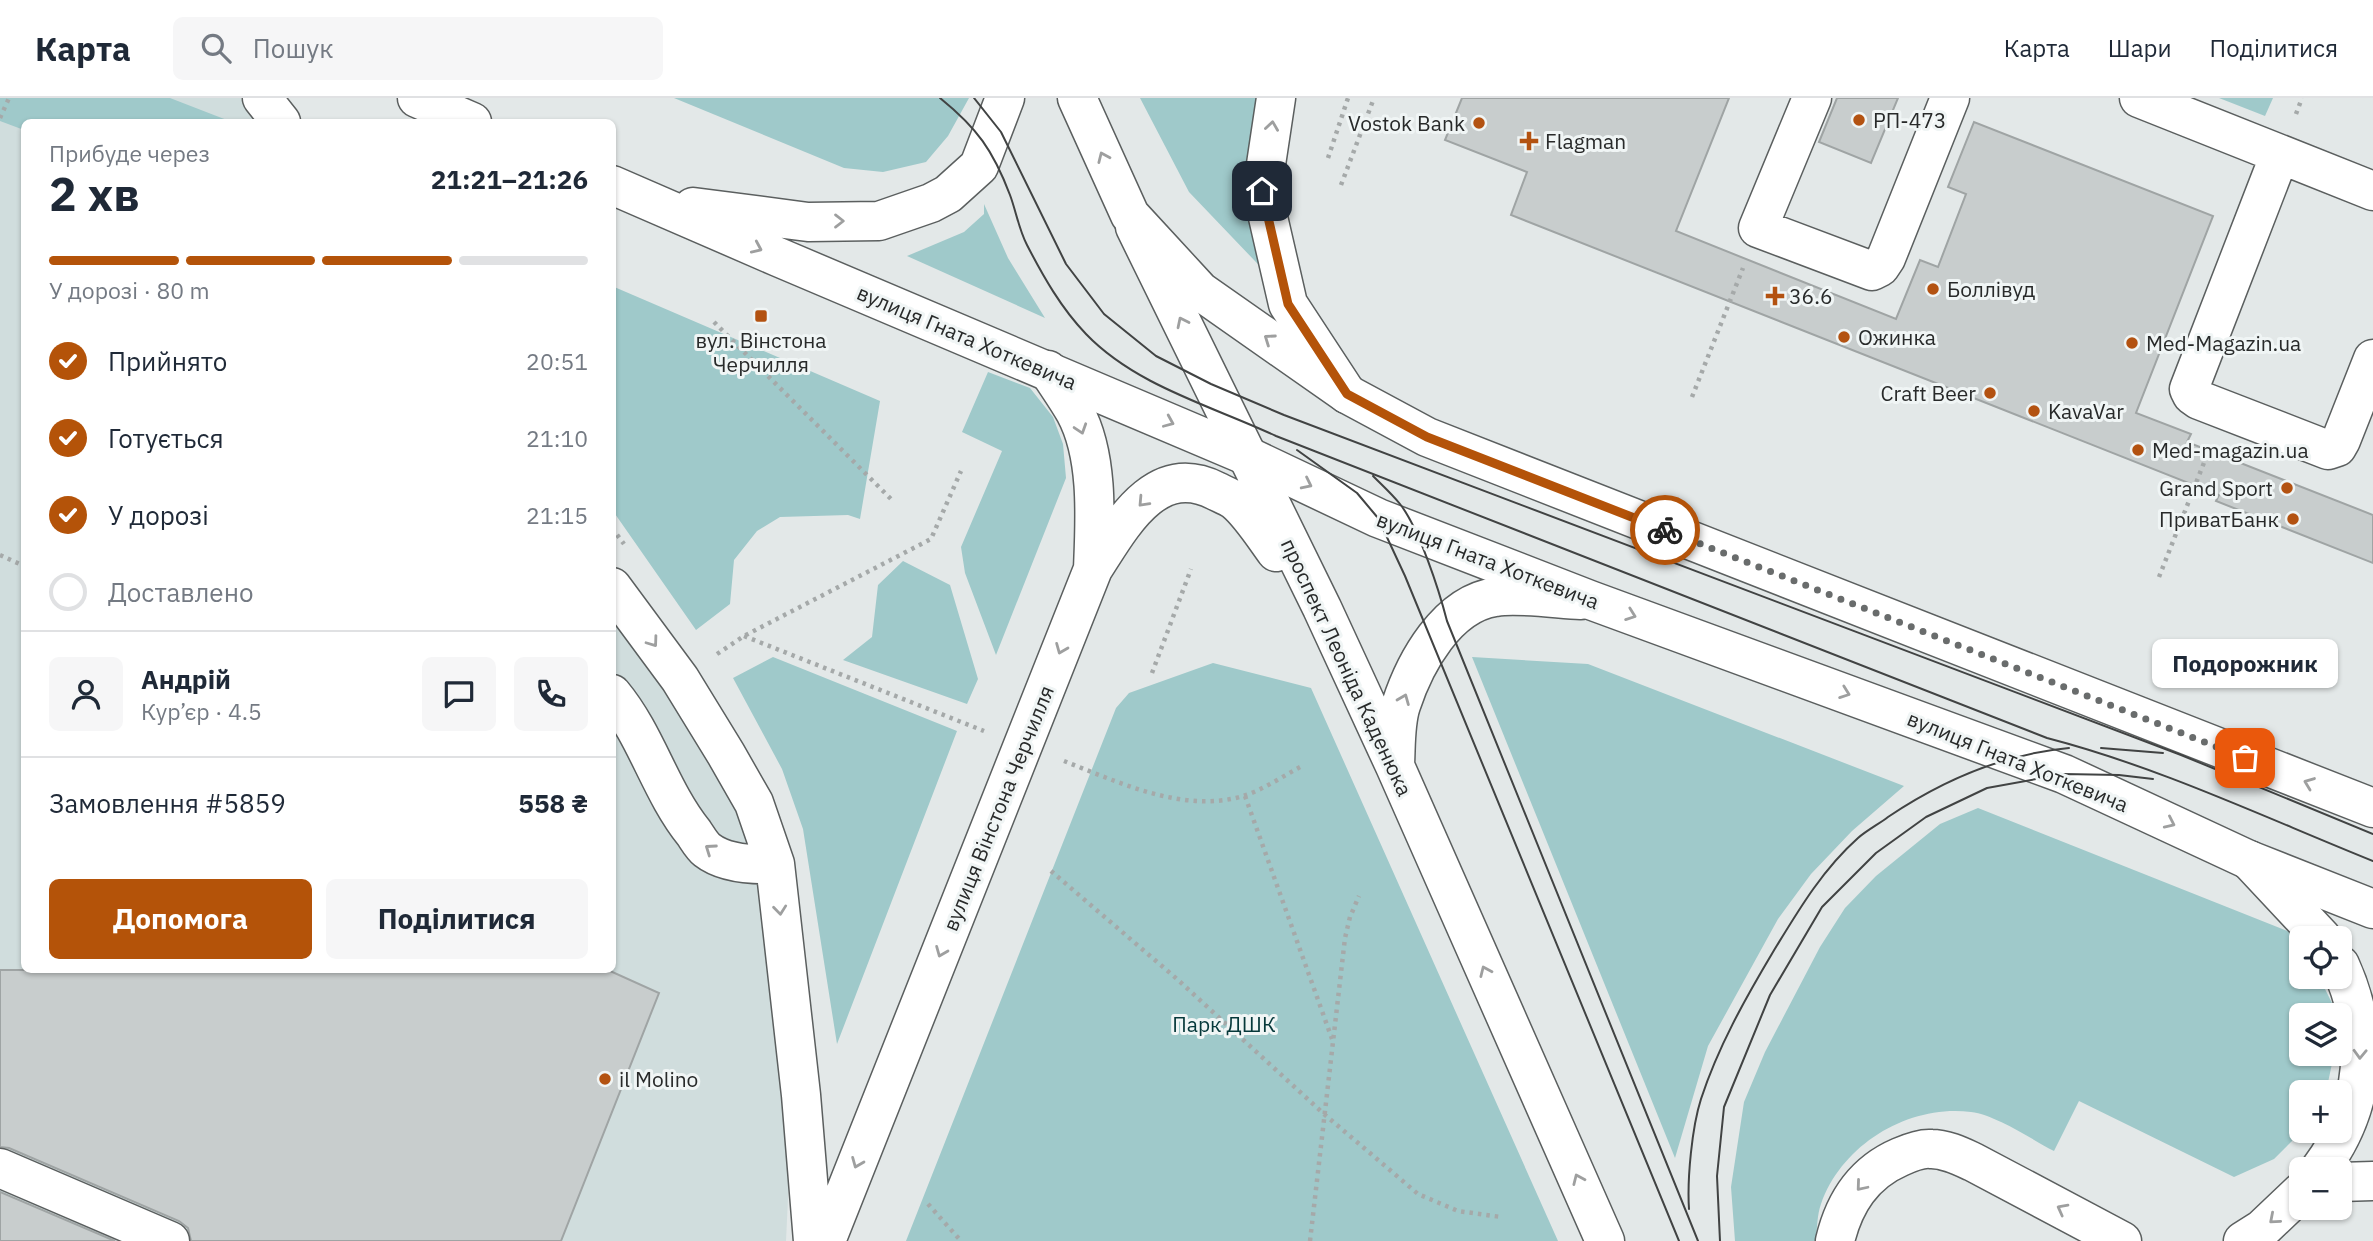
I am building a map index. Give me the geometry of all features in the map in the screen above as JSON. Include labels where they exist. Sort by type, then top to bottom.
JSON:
[{"type":"main road","points":[[262,98],[279,119]]},
{"type":"main road","points":[[417,98],[465,119]]},
{"type":"main road","points":[[649,201],[808,222],[879,221],[931,204],[948,194],[979,166],[1004,98]]},
{"type":"main road","name":"проспект Леоніда Каденюка","points":[[1077,98],[1130,215],[1322,608],[1395,766],[1605,1241]]},
{"type":"main road","points":[[1276,98],[1262,191],[1288,304],[1347,394]]},
{"type":"main road","points":[[1812,98],[1758,228],[1863,270],[1872,271],[1880,267],[1886,258],[1950,98]]},
{"type":"main road","points":[[2139,98],[2373,191]]},
{"type":"main road","points":[[2280,154],[2189,388],[2192,395],[2328,450],[2337,447],[2373,359]]},
{"type":"main road","name":"вулиця Гната Хоткевича","points":[[616,186],[1245,455],[1378,518],[1590,600],[2064,774],[2249,860],[2373,909]]},
{"type":"main road","points":[[1130,215],[1200,291],[1347,394],[1427,437],[2373,808]]},
{"type":"main road","name":"вулиця Вінстона Черчилля","points":[[826,1241],[1093,569],[1096,510],[1088,450],[1076,414],[1048,370]]},
{"type":"main road","points":[[1093,569],[1122,526],[1150,494],[1174,482],[1204,485],[1236,502],[1322,608]]},
{"type":"main road","points":[[616,592],[706,719],[754,803],[775,864],[801,1095],[813,1241]]},
{"type":"main road","points":[[1395,766],[1400,707],[1423,656],[1447,621],[1470,604],[1496,596],[1590,600]]},
{"type":"main road","points":[[616,699],[627,712],[680,816],[708,851],[752,865],[775,864]]},
{"type":"main road","points":[[2249,860],[2311,926]]},
{"type":"main road","points":[[2327,1157],[2339,1138],[2359,1080],[2361,1046],[2358,1016],[2351,989]]},
{"type":"main road","points":[[1835,1241],[1842,1217],[1861,1184],[1876,1170],[1895,1159],[1931,1148],[1952,1152],[1973,1162],[2123,1241]]},
{"type":"main road","points":[[0,1168],[170,1241]]},
{"type":"main road","points":[[2352,1182],[2373,1181]]},
{"type":"main road","points":[[2243,1241],[2262,1229],[2289,1203]]},
{"type":"path","points":[[0,118],[9,98]]},
{"type":"path","points":[[1328,158],[1348,98]]},
{"type":"path","points":[[1341,185],[1374,98]]},
{"type":"path","points":[[1692,397],[1758,228]]},
{"type":"path","points":[[715,322],[893,501]]},
{"type":"path","points":[[2159,577],[2225,410]]},
{"type":"path","points":[[680,680],[744,636],[931,539],[961,471]]},
{"type":"path","points":[[0,555],[21,565]]},
{"type":"path","points":[[1152,673],[1191,569]]},
{"type":"path","points":[[744,636],[1022,746],[1165,796],[1205,801],[1245,796],[1302,766]]},
{"type":"path","points":[[1245,796],[1333,1041]]},
{"type":"path","points":[[1051,871],[1177,979],[1324,1114],[1418,1194],[1458,1212],[1501,1217]]},
{"type":"path","points":[[1310,1241],[1345,938],[1359,896]]},
{"type":"path","points":[[928,1204],[961,1241]]},
{"type":"shaded area","points":[[0,98],[241,98],[258,119],[21,119],[21,973],[616,973],[616,607],[661,669],[760,853],[791,1135],[786,1241],[0,1241]]},
{"type":"green space","points":[[0,98],[170,98],[224,119],[21,119],[21,129],[0,121]]},
{"type":"green space","points":[[674,98],[969,98],[948,136],[926,162],[883,172],[844,168]]},
{"type":"green space","points":[[1140,98],[1262,98],[1275,282],[1189,192]]},
{"type":"green space","points":[[2219,98],[2273,98],[2265,116]]},
{"type":"green space","points":[[984,204],[1008,258],[1045,318],[907,256],[964,232],[984,214]]},
{"type":"green space","points":[[616,288],[880,401],[860,519],[848,515],[780,517],[757,531],[734,560],[730,604],[696,630],[616,515]]},
{"type":"green space","points":[[988,372],[1030,388],[1053,417],[1063,444],[1066,478],[996,655],[965,573],[961,547],[1002,451],[962,432]]},
{"type":"green space","points":[[903,561],[950,585],[978,679],[967,704],[843,660],[872,637],[878,585]]},
{"type":"green space","points":[[773,657],[957,731],[837,1044],[803,829],[782,769],[733,678]]},
{"type":"green space","points":[[1472,657],[1588,664],[1904,786],[1852,831],[1811,874],[1778,919],[1708,1046],[1675,1158]]},
{"type":"green space","name":"Парк ДШК","points":[[1213,663],[1311,688],[1558,1241],[906,1241],[1116,708],[1129,693]]},
{"type":"green space","points":[[1978,808],[2289,932],[2289,989],[2325,989],[2332,1003],[2289,1003],[2289,1066],[2331,1066],[2329,1080],[2289,1080],[2290,1143],[2274,1159],[2234,1177],[2079,1101],[2054,1151],[2002,1122],[1981,1114],[1948,1111],[1924,1115],[1881,1132],[1861,1146],[1845,1163],[1831,1182],[1821,1204],[1816,1241],[1735,1241],[1731,1187],[1744,1102],[1765,1052],[1820,947],[1845,908],[1876,876],[1940,824]]},
{"type":"building","points":[[1462,98],[1729,98],[1676,231],[1896,319],[1920,260],[1938,267],[1966,194],[1948,187],[1974,122],[2213,216],[2136,413],[2191,434],[2187,442],[2373,515],[2373,563],[2216,501],[2219,495],[1511,215],[1527,172],[1445,140]]},
{"type":"building","name":"РП-473","points":[[1837,98],[1898,98],[1871,163],[1819,142]]},
{"type":"building","points":[[0,970],[21,970],[21,973],[615,973],[659,993],[561,1241],[191,1241],[188,1228],[179,1221],[9,1148],[0,1147]]},
{"type":"building","points":[[0,1192],[115,1241],[0,1241]]},
{"type":"tram line","points":[[940,98],[964,119],[990,152],[1010,195],[1027,245],[1068,313],[1106,352],[1151,381],[1276,436],[2047,738],[2171,778],[2373,861]]},
{"type":"tram line","points":[[974,98],[1001,132],[1066,264],[1104,314],[1156,356],[1211,384],[1284,415],[2181,755],[2373,834]]},
{"type":"tram line","points":[[1297,450],[1357,493],[1378,518],[1405,576],[1679,1241]]},
{"type":"tram line","points":[[1373,476],[1400,504],[1421,543],[1447,621],[1698,1241]]},
{"type":"tram line","points":[[1689,1209],[1695,1124],[1715,1061],[1742,1005],[1773,952],[1811,892],[1833,864],[1865,832],[1952,780],[2021,756],[2069,748]]},
{"type":"tram line","points":[[2101,748],[2163,753]]},
{"type":"tram line","points":[[1720,1241],[1717,1176],[1724,1107],[1770,995],[1822,907],[1876,853],[1926,817],[1987,788],[2064,774],[2153,779]]},
{"type":"way so far","points":[[1665,530],[2245,758]]},
{"type":"place","name":"РП-473","points":[[1859,120]]},
{"type":"place","name":"Vostok Bank","points":[[1479,123]]},
{"type":"place","name":"Flagman","points":[[1529,141]]},
{"type":"place","name":"Боллівуд","points":[[1933,289]]},
{"type":"place","name":"36.6","points":[[1775,296]]},
{"type":"place","name":"вул. Вінстона Черчилля","points":[[761,316]]},
{"type":"place","name":"Ожинка","points":[[1844,337]]},
{"type":"place","name":"Med-Magazin.ua","points":[[2132,343]]},
{"type":"place","name":"Craft Beer","points":[[1990,393]]},
{"type":"place","name":"KavaVar","points":[[2034,411]]},
{"type":"place","name":"Med-magazin.ua","points":[[2138,450]]},
{"type":"place","name":"Grand Sport","points":[[2287,488]]},
{"type":"place","name":"ПриватБанк","points":[[2293,519]]},
{"type":"place","name":"Подорожник","points":[[2245,758]]},
{"type":"place","name":"il Molino","points":[[605,1079]]},
{"type":"route","points":[[1262,191],[1288,304],[1347,394],[1427,437],[1665,530]]}]
